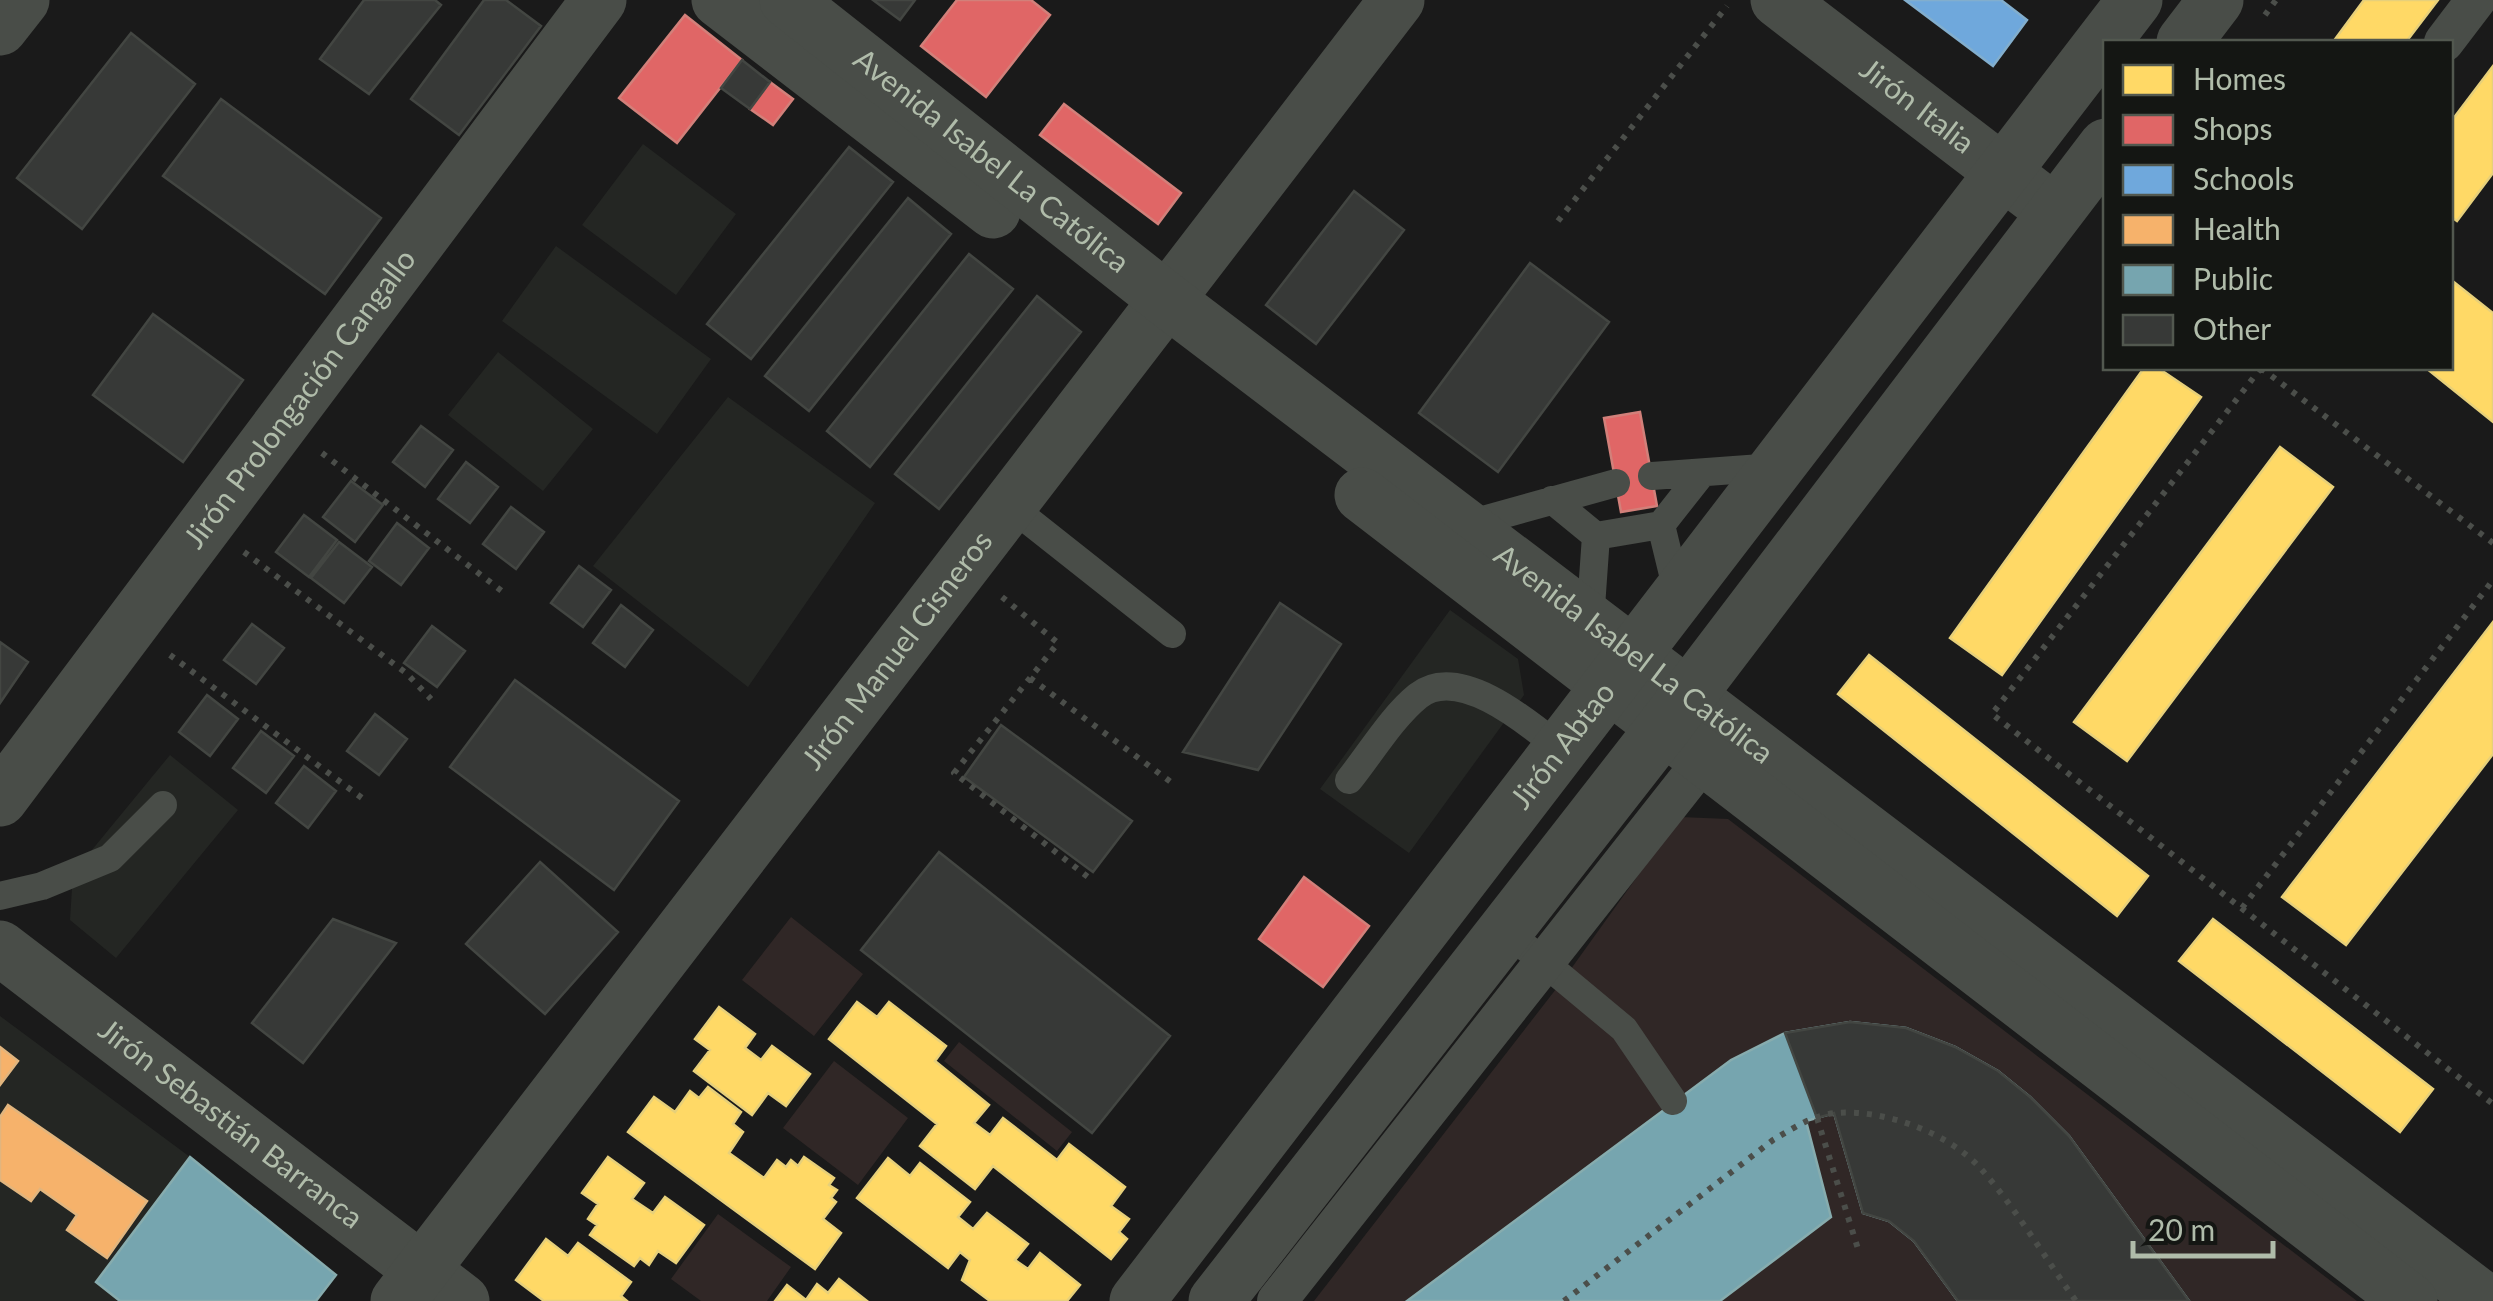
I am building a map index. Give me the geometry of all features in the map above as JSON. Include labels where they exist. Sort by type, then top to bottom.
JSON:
[{"type":"street","points":[[0,28],[22,0]]},
{"type":"street","name":"Jirón Prolongación Cangallo","points":[[0,799],[599,0]]},
{"type":"street","name":"Avenida Isabel La Católica","points":[[720,0],[1156,314],[1464,525],[1590,620],[1622,668]]},
{"type":"street","name":"Avenida Isabel La Católica","points":[[787,0],[1156,314],[1676,711],[2485,1301]]},
{"type":"street","name":"Jirón Manuel Cisneros","points":[[427,1291],[963,565],[1398,0]]},
{"type":"street","name":"Jirón Italia","points":[[1778,0],[2055,212]]},
{"type":"street","name":"Jirón Abtao","points":[[2105,40],[2136,0]]},
{"type":"street","points":[[2186,40],[2216,0]]},
{"type":"street","points":[[2446,40],[2476,0]]},
{"type":"street","name":"Jirón Abtao","points":[[1137,1301],[2103,42]]},
{"type":"street","points":[[1277,1301],[1525,945],[1676,711],[2103,150]]},
{"type":"street","name":"Avenida Isabel La Católica","points":[[1676,711],[1698,770],[2410,1301]]},
{"type":"street","points":[[1216,1301],[1525,945],[1698,770],[2377,1301]]},
{"type":"street","name":"Jirón Sebastián Barranca","points":[[0,948],[427,1291]]},
{"type":"lane","points":[[1652,476],[1777,467]]},
{"type":"lane","points":[[1552,500],[1596,536],[1661,525],[1702,473]]},
{"type":"lane","points":[[1464,525],[1616,482]]},
{"type":"lane","points":[[1008,506],[1172,634]]},
{"type":"lane","points":[[1661,525],[1678,595]]},
{"type":"lane","points":[[1590,620],[1596,536]]},
{"type":"lane","points":[[1349,780],[1419,694],[1444,686],[1486,696],[1519,715],[1561,749]]},
{"type":"lane","points":[[0,896],[42,886],[110,858],[163,806]]},
{"type":"lane","points":[[1525,945],[1624,1029],[1673,1102]]},
{"type":"path","points":[[1558,221],[1732,0]]},
{"type":"path","points":[[2259,370],[1992,714],[2493,1104]]},
{"type":"path","points":[[2264,370],[2493,543]]},
{"type":"path","points":[[282,423],[507,596]]},
{"type":"path","points":[[206,524],[406,674],[431,700]]},
{"type":"path","points":[[963,565],[1058,643],[954,772],[1093,881]]},
{"type":"path","points":[[2242,908],[2493,580]]},
{"type":"path","points":[[130,626],[362,798]]},
{"type":"path","points":[[1030,678],[1175,785]]},
{"type":"path","points":[[1564,1301],[1773,1140],[1834,1113],[1886,1117],[1932,1135],[1980,1167],[2076,1301]]},
{"type":"path","points":[[1817,1118],[1859,1252]]},
{"type":"shaded area","points":[[643,144],[736,214],[676,295],[582,225]]},
{"type":"shaded area","points":[[556,246],[711,359],[657,434],[502,321]]},
{"type":"shaded area","points":[[498,352],[593,429],[543,491],[448,415]]},
{"type":"shaded area","points":[[728,397],[875,503],[748,687],[593,566]]},
{"type":"shaded area","points":[[1450,610],[1518,659],[1524,695],[1409,853],[1320,789]]},
{"type":"shaded area","points":[[170,755],[238,810],[116,958],[70,920],[73,873]]},
{"type":"shaded area","points":[[1680,817],[1728,819],[2357,1301],[1314,1301],[1563,980]]},
{"type":"shaded area","points":[[791,917],[863,974],[814,1036],[742,980]]},
{"type":"shaded area","points":[[0,1016],[190,1157],[96,1282],[120,1301],[0,1301]]},
{"type":"shaded area","points":[[959,1042],[1072,1132],[1057,1151],[944,1061]]},
{"type":"shaded area","points":[[834,1061],[908,1118],[858,1185],[783,1128]]},
{"type":"shaded area","points":[[718,1214],[791,1267],[767,1301],[701,1301],[671,1279]]},
{"type":"building: Homes","points":[[2364,0],[2438,0],[2408,40],[2334,40]]},
{"type":"building: Homes","points":[[2493,66],[2493,173],[2457,221],[2453,218],[2453,119]]},
{"type":"building: Homes","points":[[2453,281],[2493,313],[2493,422],[2428,370],[2453,370]]},
{"type":"building: Homes","points":[[2143,370],[2161,370],[2201,397],[2002,675],[1950,638]]},
{"type":"building: Homes","points":[[2280,447],[2333,487],[2127,761],[2074,722]]},
{"type":"building: Homes","points":[[2493,622],[2493,754],[2346,945],[2282,897]]},
{"type":"building: Homes","points":[[1869,655],[2148,876],[2117,916],[1838,694]]},
{"type":"building: Homes","points":[[2213,919],[2433,1089],[2400,1132],[2179,961]]},
{"type":"building: Homes","points":[[857,1002],[877,1017],[889,1002],[946,1046],[935,1061],[989,1105],[974,1123],[990,1135],[1003,1118],[1057,1160],[1069,1144],[1125,1187],[1111,1206],[1129,1219],[1119,1232],[1127,1239],[1111,1259],[993,1166],[975,1189],[920,1146],[937,1124],[829,1039]]},
{"type":"building: Homes","points":[[719,1007],[755,1034],[745,1048],[761,1060],[772,1046],[810,1074],[786,1106],[768,1093],[752,1115],[694,1071],[710,1050],[695,1039]]},
{"type":"building: Homes","points":[[708,1087],[741,1112],[733,1124],[743,1132],[729,1153],[764,1178],[777,1160],[786,1167],[791,1160],[798,1166],[804,1157],[834,1178],[829,1185],[837,1190],[831,1198],[836,1202],[823,1219],[841,1233],[815,1269],[628,1132],[654,1097],[675,1112],[690,1091],[699,1098]]},
{"type":"building: Homes","points":[[608,1157],[644,1183],[632,1199],[653,1213],[665,1197],[704,1225],[676,1263],[658,1251],[649,1265],[640,1258],[634,1266],[590,1235],[597,1225],[588,1219],[598,1204],[582,1193]]},
{"type":"building: Homes","points":[[888,1158],[910,1176],[920,1163],[970,1202],[958,1217],[973,1229],[987,1213],[1028,1244],[1015,1260],[1028,1269],[1040,1253],[1080,1285],[1067,1301],[990,1301],[962,1280],[970,1260],[960,1252],[948,1268],[857,1198]]},
{"type":"building: Homes","points":[[546,1239],[568,1256],[578,1243],[631,1282],[621,1296],[627,1301],[544,1301],[516,1280]]},
{"type":"building: Homes","points":[[839,1279],[867,1301],[775,1301],[787,1285],[806,1300],[817,1284],[828,1293]]},
{"type":"building: Shops","points":[[957,0],[1031,0],[1050,15],[986,97],[921,46]]},
{"type":"building: Shops","points":[[685,15],[742,60],[677,143],[619,98]]},
{"type":"building: Shops","points":[[770,82],[793,99],[773,125],[750,109]]},
{"type":"building: Shops","points":[[1064,104],[1181,193],[1158,224],[1040,135]]},
{"type":"building: Shops","points":[[1640,412],[1657,506],[1621,512],[1604,418]]},
{"type":"building: Shops","points":[[1304,877],[1369,926],[1323,987],[1259,939]]},
{"type":"building: Schools","points":[[1905,0],[2001,0],[2027,20],[1993,66]]},
{"type":"building: Health","points":[[0,1047],[18,1061],[0,1085]]},
{"type":"building: Health","points":[[8,1105],[147,1201],[107,1258],[67,1230],[77,1215],[40,1189],[31,1201],[0,1180],[0,1117]]},
{"type":"building: Public","points":[[1850,1022],[1906,1028],[1955,1047],[1998,1071],[2030,1097],[2069,1136],[2189,1301],[1958,1301],[1914,1241],[1889,1221],[1863,1213],[1834,1113],[1806,1121],[1831,1217],[1720,1301],[1407,1301],[1731,1060],[1785,1033]]},
{"type":"building: Public","points":[[190,1157],[336,1275],[316,1301],[120,1301],[96,1282]]},
{"type":"building: Other","points":[[364,0],[435,0],[441,5],[369,94],[320,59]]},
{"type":"building: Other","points":[[484,0],[506,0],[541,26],[459,135],[411,99]]},
{"type":"building: Other","points":[[873,0],[915,0],[900,20]]},
{"type":"building: Other","points":[[131,33],[195,84],[82,229],[17,178]]},
{"type":"building: Other","points":[[742,60],[770,82],[750,109],[721,88]]},
{"type":"building: Other","points":[[221,99],[381,218],[325,294],[163,176]]},
{"type":"building: Other","points":[[849,147],[893,182],[751,359],[707,324]]},
{"type":"building: Other","points":[[1354,191],[1404,230],[1316,344],[1266,305]]},
{"type":"building: Other","points":[[908,198],[951,234],[809,411],[765,376]]},
{"type":"building: Other","points":[[969,254],[1013,289],[870,467],[827,431]]},
{"type":"building: Other","points":[[1530,263],[1609,322],[1498,472],[1419,413]]},
{"type":"building: Other","points":[[1037,296],[1081,332],[939,509],[895,474]]},
{"type":"building: Other","points":[[153,314],[243,380],[183,462],[93,395]]},
{"type":"building: Other","points":[[421,426],[453,450],[425,487],[393,462]]},
{"type":"building: Other","points":[[466,462],[498,487],[470,523],[438,499]]},
{"type":"building: Other","points":[[351,481],[383,505],[355,542],[323,517]]},
{"type":"building: Other","points":[[511,507],[544,532],[516,569],[483,544]]},
{"type":"building: Other","points":[[304,515],[337,540],[309,577],[276,552]]},
{"type":"building: Other","points":[[397,523],[429,548],[401,585],[369,561]]},
{"type":"building: Other","points":[[339,542],[372,567],[344,603],[311,578]]},
{"type":"building: Other","points":[[579,566],[611,590],[583,627],[551,603]]},
{"type":"building: Other","points":[[1280,603],[1341,644],[1258,770],[1183,752]]},
{"type":"building: Other","points":[[621,605],[653,630],[625,667],[593,643]]},
{"type":"building: Other","points":[[252,624],[284,648],[256,684],[224,660]]},
{"type":"building: Other","points":[[432,626],[465,651],[437,687],[404,663]]},
{"type":"building: Other","points":[[0,642],[28,662],[0,703]]},
{"type":"building: Other","points":[[515,680],[679,801],[614,890],[450,767]]},
{"type":"building: Other","points":[[207,695],[238,719],[210,756],[179,732]]},
{"type":"building: Other","points":[[375,714],[407,739],[379,775],[347,751]]},
{"type":"building: Other","points":[[1001,725],[1132,821],[1093,872],[964,777]]},
{"type":"building: Other","points":[[261,731],[294,756],[266,793],[233,768]]},
{"type":"building: Other","points":[[304,766],[336,791],[308,828],[276,803]]},
{"type":"building: Other","points":[[939,852],[1170,1036],[1092,1133],[861,950]]},
{"type":"building: Other","points":[[540,862],[618,932],[545,1014],[466,944]]},
{"type":"building: Other","points":[[333,919],[396,943],[303,1063],[252,1023]]},
{"type":"building: Other","points":[[1850,1022],[1906,1028],[1955,1047],[1998,1071],[2030,1097],[2069,1136],[2189,1301],[1958,1301],[1914,1241],[1889,1221],[1863,1213],[1834,1113],[1817,1118],[1785,1033]]}]
